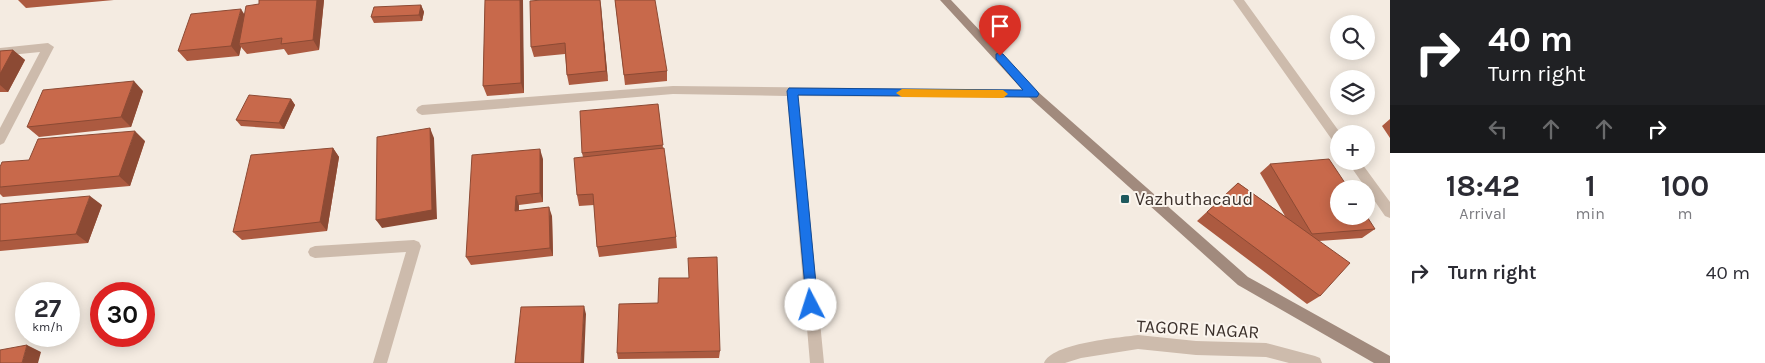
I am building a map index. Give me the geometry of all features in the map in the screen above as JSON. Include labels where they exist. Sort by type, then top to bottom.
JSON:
[{"type":"main road","points":[[945,0],[1034,94],[1243,281],[1388,363]]},
{"type":"street","points":[[1238,0],[1330,128]]},
{"type":"street","points":[[0,52],[48,48],[0,140]]},
{"type":"street","points":[[422,110],[674,90],[1034,94]]},
{"type":"street","points":[[792,91],[817,363]]},
{"type":"street","points":[[1360,170],[1390,212]]},
{"type":"street","points":[[316,252],[414,246],[380,363]]},
{"type":"street","name":"TAGORE NAGAR","points":[[1051,363],[1056,359],[1081,352],[1138,342],[1196,348],[1266,350],[1315,363]]},
{"type":"building","points":[[259,0],[317,0],[313,40],[281,44],[282,38],[239,44],[246,6],[259,4]]},
{"type":"building","points":[[485,0],[520,0],[521,83],[483,86]]},
{"type":"building","points":[[600,0],[606,71],[567,75],[565,43],[531,47],[530,1]]},
{"type":"building","points":[[615,0],[655,0],[667,71],[624,75]]},
{"type":"building","points":[[421,5],[419,15],[371,17],[374,7]]},
{"type":"building","points":[[241,9],[231,46],[178,51],[191,14]]},
{"type":"building","points":[[13,50],[0,74],[0,51]]},
{"type":"building","points":[[134,81],[121,117],[27,127],[43,90]]},
{"type":"building","points":[[249,95],[291,99],[279,123],[236,120]]},
{"type":"building","points":[[658,104],[663,145],[582,153],[580,111]]},
{"type":"building","points":[[430,128],[432,210],[376,220],[377,137]]},
{"type":"building","points":[[135,131],[119,176],[0,187],[0,167],[2,162],[29,160],[38,139]]},
{"type":"building","points":[[333,148],[320,222],[233,232],[251,155]]},
{"type":"building","points":[[664,148],[676,237],[597,247],[593,194],[577,195],[574,158]]},
{"type":"building","points":[[540,149],[540,193],[516,196],[515,211],[549,207],[550,248],[466,257],[472,155]]},
{"type":"building","points":[[1329,159],[1330,170],[1336,170],[1343,180],[1330,180],[1330,225],[1372,225],[1375,229],[1312,234],[1270,164]]},
{"type":"building","points":[[1238,183],[1350,263],[1320,296],[1207,212]]},
{"type":"building","points":[[90,196],[76,234],[0,241],[0,204]]},
{"type":"building","points":[[717,257],[720,351],[617,353],[619,304],[658,303],[659,278],[689,278],[688,258]]},
{"type":"building","points":[[584,306],[581,363],[515,363],[521,307]]},
{"type":"building","points":[[26,347],[22,363],[0,363],[0,350]]},
{"type":"slow traffic","points":[[902,93],[1003,94]]},
{"type":"place","name":"Vazhuthacaud","points":[[1125,199]]},
{"type":"route","points":[[811,305],[792,91],[1034,94],[1000,56]]}]
